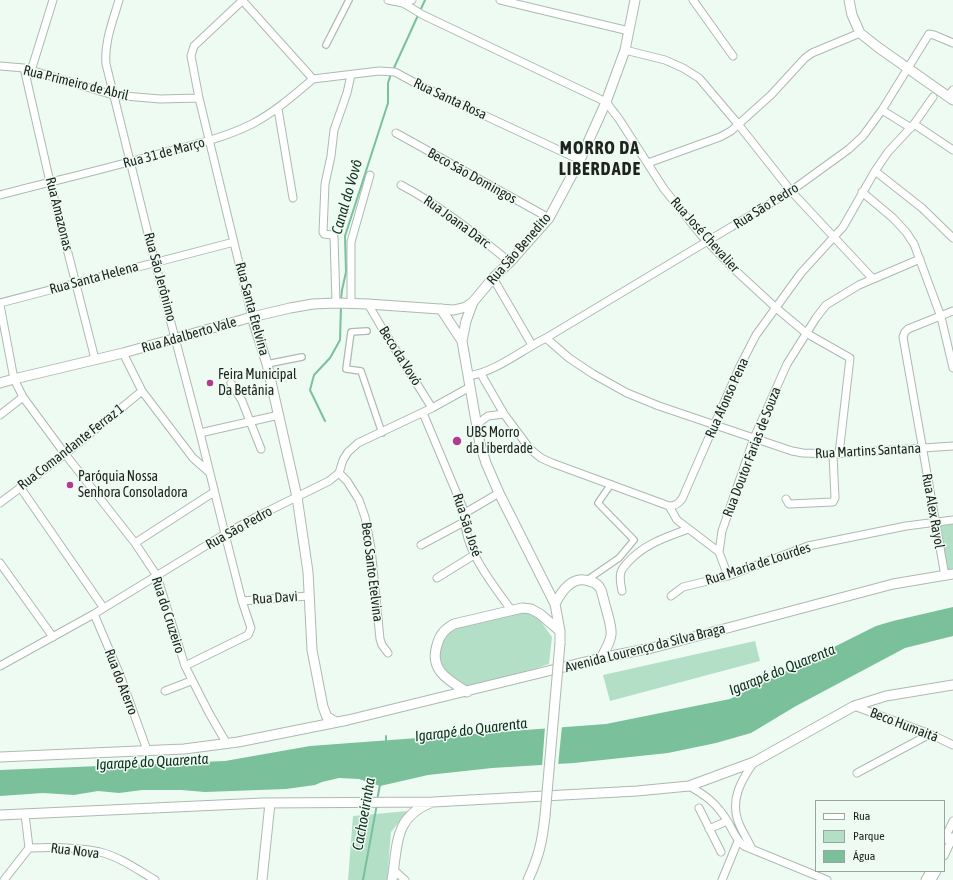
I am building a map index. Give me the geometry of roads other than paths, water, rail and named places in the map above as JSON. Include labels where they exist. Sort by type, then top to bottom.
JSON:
[{"type":"street","points":[[32,71],[53,0]]},
{"type":"street","name":"Rua São Jerônimo","points":[[119,0],[105,53],[106,64],[242,601],[251,628],[248,635],[184,666]]},
{"type":"street","points":[[243,0],[313,79]]},
{"type":"street","name":"Rua Santa Etelvina","points":[[243,0],[194,46],[191,56],[199,98],[252,317],[267,364],[297,497],[308,572],[308,596],[312,650],[323,707],[327,717],[336,722]]},
{"type":"street","points":[[326,45],[349,0]]},
{"type":"street","name":"Rua José Chevalier","points":[[388,0],[403,4],[422,15],[606,102],[620,119],[664,189],[701,236],[736,271],[806,333],[849,356],[851,361],[836,454]]},
{"type":"street","points":[[403,4],[412,0]]},
{"type":"street","points":[[500,0],[629,31]]},
{"type":"street","name":"Rua São Benedito","points":[[462,341],[466,321],[473,302],[493,278],[510,262],[549,218],[580,160],[606,102],[625,50],[635,0]]},
{"type":"street","points":[[693,0],[733,56]]},
{"type":"street","points":[[849,0],[852,15],[860,33],[879,48],[951,95]]},
{"type":"street","points":[[648,163],[720,137],[731,131],[771,95],[805,58],[812,53],[860,33]]},
{"type":"street","name":"Rua São Pedro","points":[[469,376],[491,370],[708,242],[791,191],[849,149],[863,136],[882,110],[927,36],[931,34],[953,43]]},
{"type":"street","points":[[625,50],[665,60],[683,68],[699,78],[738,124],[791,191],[873,280]]},
{"type":"street","name":"Rua Primeiro de Abril","points":[[0,66],[24,68],[113,96],[160,99],[199,98]]},
{"type":"street","name":"Rua Amazonas","points":[[24,68],[50,182],[95,360]]},
{"type":"street","name":"Rua Santa Rosa","points":[[313,79],[379,71],[392,72],[580,160]]},
{"type":"street","points":[[343,303],[334,237],[332,235],[324,234],[323,232],[325,184],[331,156],[334,130],[347,93],[351,75]]},
{"type":"street","name":"Rua 31 de Março","points":[[0,196],[210,140],[251,125],[278,109],[313,79]]},
{"type":"street","name":"Rua Afonso Pena","points":[[669,506],[676,505],[682,499],[740,366],[756,335],[775,307],[815,257],[843,227],[862,192],[888,152],[912,126],[933,97]]},
{"type":"street","points":[[278,109],[294,198]]},
{"type":"street","points":[[882,110],[953,150]]},
{"type":"street","name":"Beco São Domingos","points":[[396,133],[549,218]]},
{"type":"street","points":[[875,171],[922,208],[953,238]]},
{"type":"street","points":[[343,303],[352,235],[370,175]]},
{"type":"street","name":"Rua Joana Darc","points":[[401,185],[423,196],[440,208],[510,262]]},
{"type":"street","points":[[862,192],[893,218],[906,232],[914,244],[941,317],[953,368]]},
{"type":"street","name":"Rua Santa Helena","points":[[0,304],[234,242]]},
{"type":"street","name":"Rua Doutor Farias de Souza","points":[[728,576],[719,552],[722,531],[754,438],[783,372],[806,333],[826,305],[859,285],[920,259]]},
{"type":"street","points":[[493,278],[532,345]]},
{"type":"street","name":"Rua Adalberto Vale","points":[[0,383],[14,378],[123,353],[290,308],[314,304],[343,303],[449,310],[466,307],[473,302]]},
{"type":"street","name":"Rua do Cruzeiro","points":[[0,304],[14,378],[23,397],[134,543],[157,576],[184,666],[227,744]]},
{"type":"street","name":"Beco da Vovó","points":[[368,304],[432,408]]},
{"type":"street","name":"Rua São Benedito","points":[[441,309],[462,341],[476,425],[484,457],[499,493],[554,604],[560,631],[542,843],[538,858],[528,880]]},
{"type":"street","points":[[941,317],[953,311]]},
{"type":"street","name":"Rua Alex Rayol","points":[[941,317],[908,329],[903,338],[935,522],[949,575]]},
{"type":"street","points":[[367,331],[351,332],[346,368],[362,371],[382,433]]},
{"type":"street","name":"Rua Martins Santana","points":[[546,338],[569,358],[627,393],[714,425],[803,453],[836,454],[953,446]]},
{"type":"street","points":[[123,353],[142,391],[193,458],[209,472]]},
{"type":"street","points":[[267,364],[302,356]]},
{"type":"street","points":[[480,374],[504,414],[530,450],[541,458],[669,506]]},
{"type":"street","points":[[231,383],[242,401],[261,449]]},
{"type":"street","points":[[339,473],[343,460],[348,452],[358,443],[423,413],[470,387]]},
{"type":"street","name":"Rua Comandante Ferraz 1","points":[[0,503],[65,454],[142,391]]},
{"type":"street","points":[[0,415],[23,397]]},
{"type":"street","name":"Rua São José","points":[[423,413],[465,513],[464,522],[474,555],[512,611]]},
{"type":"street","points":[[476,425],[488,416],[504,414]]},
{"type":"street","points":[[200,433],[279,415]]},
{"type":"street","points":[[786,499],[788,503],[797,504],[832,503],[835,498],[836,454]]},
{"type":"street","name":"Rua São Pedro","points":[[0,666],[94,614],[103,607],[225,534],[329,481],[339,473]]},
{"type":"street","name":"Beco Santo Etelvina","points":[[339,473],[359,500],[365,518],[371,548],[380,639],[388,653]]},
{"type":"street","points":[[587,580],[619,558],[634,540],[598,503],[611,484]]},
{"type":"street","points":[[20,487],[103,607]]},
{"type":"street","points":[[134,543],[214,492]]},
{"type":"street","points":[[465,513],[499,493]]},
{"type":"street","name":"Rua Maria de Lourdes","points":[[669,506],[676,520],[719,552]]},
{"type":"street","name":"Rua Maria de Lourdes","points":[[671,596],[683,587],[728,576],[808,546],[906,526],[953,520]]},
{"type":"street","points":[[421,545],[464,522]]},
{"type":"street","points":[[622,591],[620,578],[621,572],[624,566],[637,553],[654,543],[688,529]]},
{"type":"street","points":[[437,578],[474,555]]},
{"type":"street","points":[[0,563],[53,637]]},
{"type":"street","name":"Avenida Lourenço da Silva Braga","points":[[0,757],[184,749],[227,744],[336,722],[467,692],[602,658],[656,647],[893,584],[949,575]]},
{"type":"street","points":[[554,604],[561,592],[570,583],[579,580],[587,580],[595,583],[600,589],[610,621],[611,638],[602,658]]},
{"type":"street","name":"Rua Davi","points":[[242,601],[308,596]]},
{"type":"street","points":[[467,692],[450,681],[441,672],[435,662],[434,653],[438,638],[445,629],[454,624],[522,608],[531,609],[540,614],[560,631]]},
{"type":"street","name":"Rua do Aterro","points":[[94,614],[120,675],[147,750]]},
{"type":"street","points":[[164,690],[191,681]]},
{"type":"street","points":[[0,815],[270,803],[433,802],[637,791],[689,786],[754,762],[854,706],[886,696],[953,685]]},
{"type":"street","name":"Beco Humaitá","points":[[854,706],[930,734],[953,745]]},
{"type":"street","points":[[857,774],[930,734]]},
{"type":"street","points":[[752,849],[738,821],[735,810],[736,798],[740,784],[754,762]]},
{"type":"street","points":[[689,786],[712,800],[727,821],[738,842],[827,880]]},
{"type":"street","points":[[392,880],[397,844],[401,828],[413,813],[424,805],[433,802]]},
{"type":"street","points":[[262,880],[270,803]]},
{"type":"street","points":[[699,808],[721,852]]},
{"type":"street","points":[[4,880],[28,848],[24,814]]},
{"type":"street","points":[[709,829],[727,821]]},
{"type":"street","points":[[945,838],[953,821]]},
{"type":"street","points":[[945,854],[953,837]]},
{"type":"street","points":[[722,880],[738,842]]},
{"type":"street","name":"Rua Nova","points":[[28,848],[70,848],[100,852],[120,859],[156,880]]},
{"type":"street","points":[[394,870],[405,880]]},
{"type":"water","points":[[953,607],[953,636],[905,648],[796,706],[751,733],[716,743],[668,753],[574,763],[492,768],[428,775],[380,786],[359,779],[339,778],[315,785],[286,789],[205,792],[181,790],[142,790],[119,793],[98,791],[74,795],[43,793],[0,796],[0,770],[225,761],[310,746],[606,724],[730,699],[876,626]]},
{"type":"waterway","name":"Canal do Vovô","points":[[393,70],[425,0]]},
{"type":"waterway","name":"Canal do Vovô","points":[[341,300],[346,272],[345,236],[388,103],[388,83],[391,74]]},
{"type":"waterway","name":"Canal do Vovô","points":[[325,421],[310,390],[314,375],[330,358],[340,340],[341,306]]},
{"type":"waterway","name":"Canal do Vovô","points":[[386,736],[386,743]]},
{"type":"waterway","name":"Cachoeirinha","points":[[377,800],[380,785]]},
{"type":"waterway","name":"Cachoeirinha","points":[[363,880],[377,804]]},
{"type":"place","name":"Feira Municipal Da Betânia","points":[[210,383]]},
{"type":"place","name":"UBS Morro da Liberdade","points":[[457,441]]},
{"type":"place","name":"Paróquia Nossa Senhora Consoladora","points":[[70,485]]},
{"type":"district","name":"MORRO DA LIBERDADE","points":[[600,158]]},
{"type":"water label","name":"Igarapé do Quarenta","points":[[782,670]]},
{"type":"water label","name":"Igarapé do Quarenta","points":[[471,730]]},
{"type":"water label","name":"Igarapé do Quarenta","points":[[152,762]]}]
